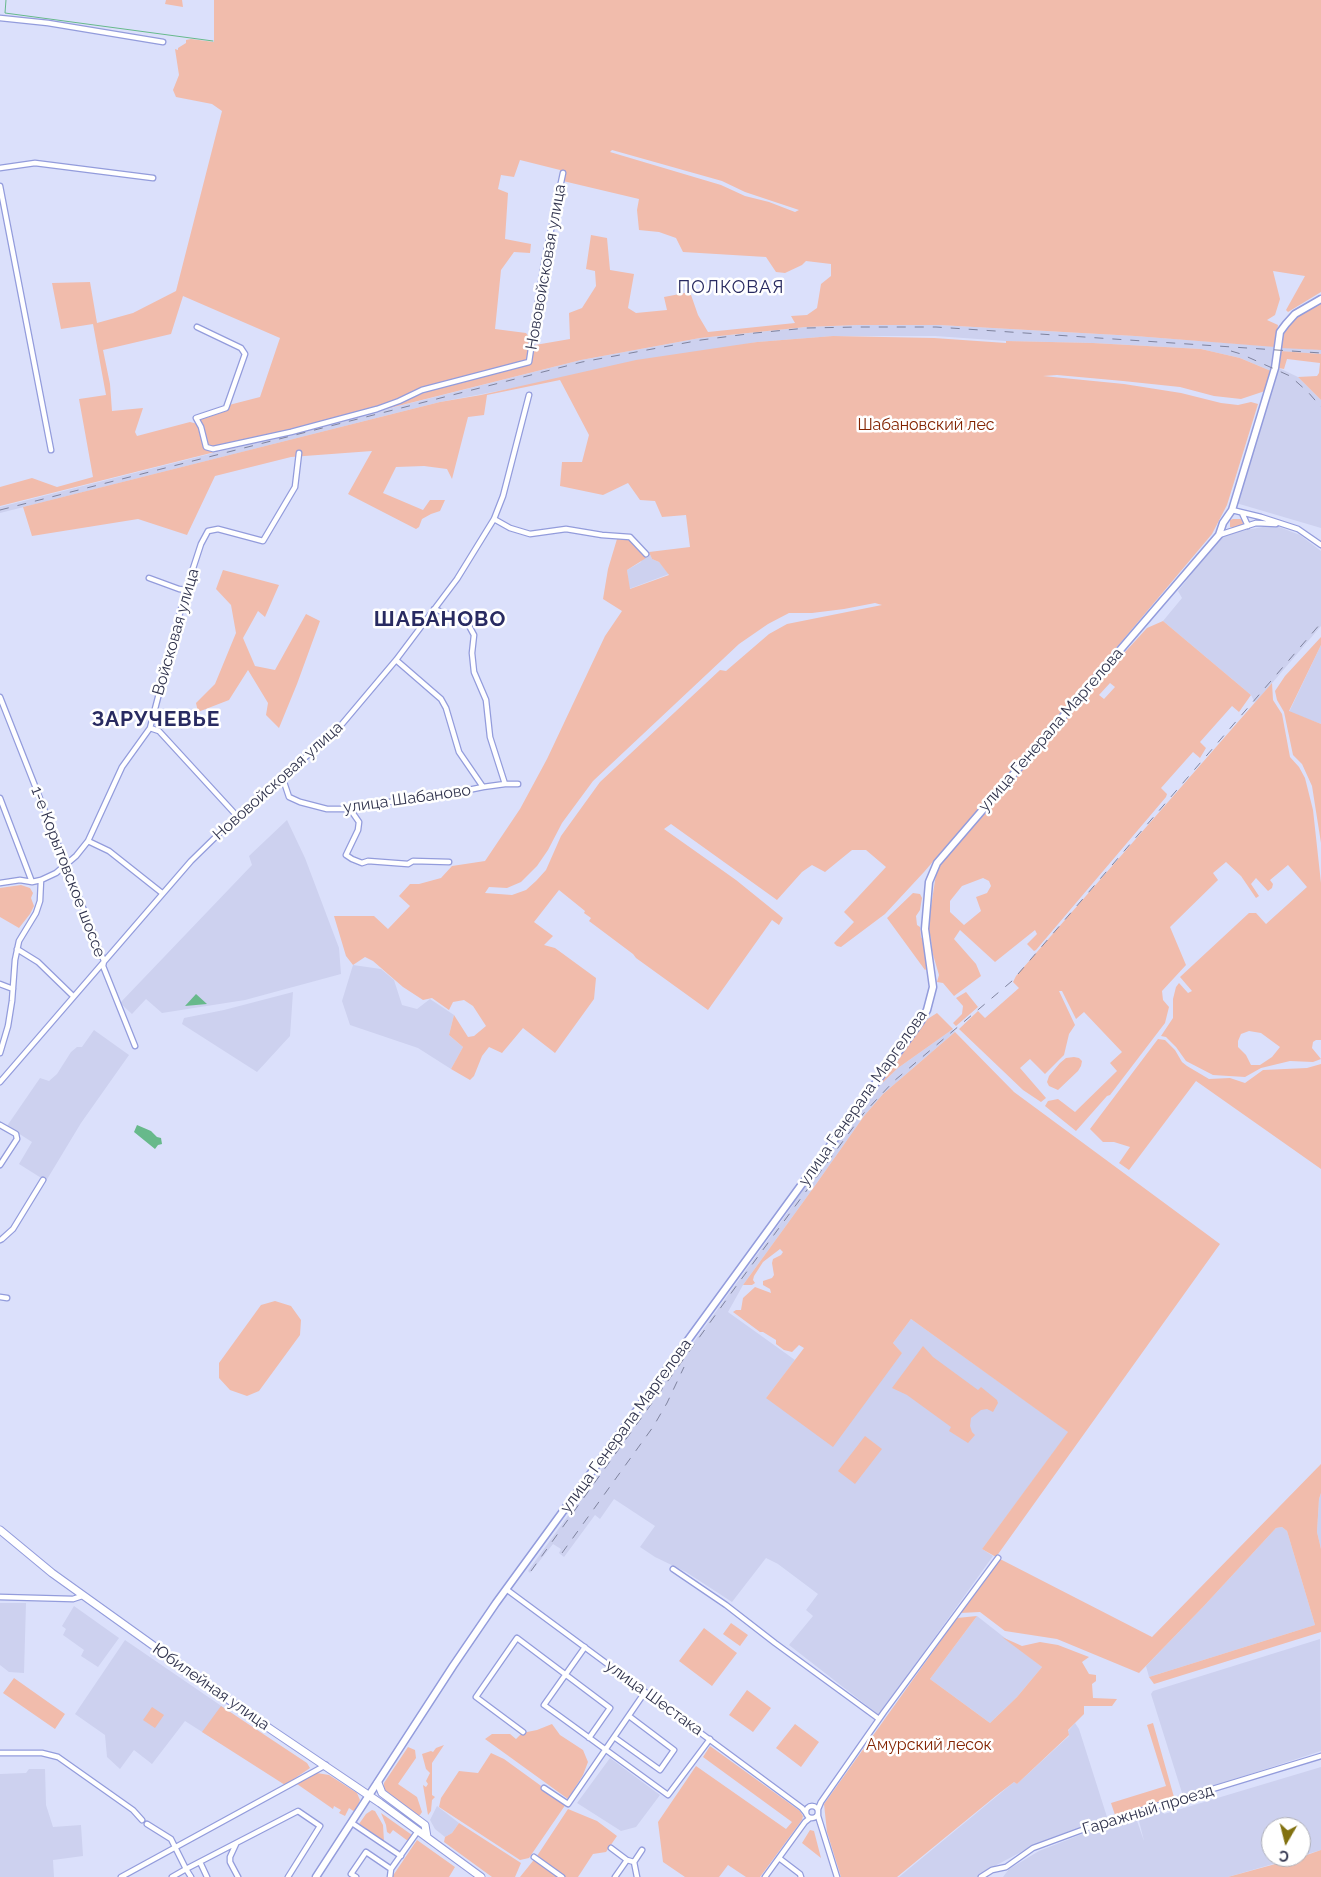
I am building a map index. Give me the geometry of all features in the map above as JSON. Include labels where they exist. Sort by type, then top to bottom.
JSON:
[{"type":"main road","name":"улица Генерала Маргелова","points":[[316,1877],[453,1666],[506,1589],[921,1021],[931,1000],[933,986],[924,929],[929,882],[937,863],[1219,534],[1223,522],[1232,510],[1275,368],[1280,332],[1305,307],[1321,299]]},
{"type":"main road","name":"Юбилейная улица","points":[[0,1530],[52,1574],[82,1596],[250,1715],[326,1765],[481,1877]]},
{"type":"main road","points":[[378,1783],[382,1793],[426,1825],[427,1837]]},
{"type":"street","points":[[0,18],[48,23],[163,42]]},
{"type":"street","points":[[0,168],[36,163],[153,178]]},
{"type":"street","name":"Нововойсковая улица","points":[[197,327],[241,348],[244,354],[226,408],[196,418],[206,447],[213,449],[291,432],[377,409],[400,401],[422,390],[529,362],[544,263],[562,172]]},
{"type":"street","points":[[0,186],[51,450]]},
{"type":"street","name":"Нововойсковая улица","points":[[0,1082],[191,860],[282,776],[337,730],[396,660],[457,579],[494,519],[503,496],[529,396]]},
{"type":"street","name":"Войсковая улица","points":[[0,883],[20,880],[32,882],[41,880],[66,865],[88,841],[122,767],[150,728],[186,590],[201,544],[208,531],[218,529],[263,541],[295,488],[299,454]]},
{"type":"street","points":[[1232,510],[1298,529],[1321,545]]},
{"type":"street","points":[[1242,513],[1248,526]]},
{"type":"street","points":[[494,519],[510,528],[530,534],[566,529],[630,537],[646,554]]},
{"type":"street","points":[[1219,534],[1256,523],[1283,524]]},
{"type":"street","points":[[149,578],[186,590]]},
{"type":"street","points":[[434,609],[459,618],[468,624],[474,635],[472,653],[474,672],[486,700],[490,737],[505,784]]},
{"type":"street","points":[[396,660],[441,699],[446,708],[453,738],[459,752],[482,787]]},
{"type":"street","name":"1-е Корытовское шоссе","points":[[0,697],[104,961],[103,966],[135,1046]]},
{"type":"street","points":[[150,728],[159,731],[238,816]]},
{"type":"street","name":"улица Шабаново","points":[[282,776],[289,797],[327,809],[350,809],[482,787],[518,784]]},
{"type":"street","points":[[0,798],[32,882]]},
{"type":"street","points":[[350,809],[359,822],[358,830],[346,855],[362,863],[368,861],[408,864],[413,861],[449,862]]},
{"type":"street","points":[[88,841],[108,851],[162,894]]},
{"type":"street","points":[[0,1053],[8,1026],[17,949],[23,933],[36,913],[40,901],[41,880]]},
{"type":"street","points":[[17,949],[38,962],[73,996]]},
{"type":"street","points":[[0,984],[13,989]]},
{"type":"street","points":[[0,1125],[16,1134],[17,1139],[0,1165]]},
{"type":"street","points":[[1,1238],[13,1229],[43,1180]]},
{"type":"street","points":[[0,1297],[7,1298]]},
{"type":"street","points":[[808,1813],[817,1816],[821,1802],[879,1719],[998,1558]]},
{"type":"street","points":[[673,1569],[726,1605],[879,1719]]},
{"type":"street","name":"улица Шестака","points":[[506,1589],[710,1739],[808,1813],[821,1825]]},
{"type":"street","points":[[0,1597],[73,1599],[82,1596]]},
{"type":"street","points":[[524,1732],[476,1697],[517,1638],[610,1708],[589,1738]]},
{"type":"street","points":[[585,1647],[544,1705],[605,1750],[668,1796],[710,1739]]},
{"type":"street","points":[[544,1788],[568,1804],[645,1692]]},
{"type":"street","points":[[614,1737],[660,1770],[674,1750],[629,1716]]},
{"type":"street","points":[[0,1753],[42,1753],[58,1757],[133,1810],[142,1820]]},
{"type":"street","name":"Гаражный проезд","points":[[981,1877],[992,1870],[1006,1867],[1033,1848],[1101,1823],[1321,1756]]},
{"type":"street","points":[[121,1877],[326,1765]]},
{"type":"street","points":[[765,1877],[805,1822],[813,1806],[821,1802]]},
{"type":"street","points":[[813,1806],[818,1812],[837,1877]]},
{"type":"street","points":[[172,1877],[298,1811],[320,1826],[288,1877]]},
{"type":"street","points":[[352,1822],[401,1856]]},
{"type":"street","points":[[147,1824],[171,1840],[186,1870],[192,1877]]},
{"type":"street","points":[[390,1877],[391,1869],[418,1831]]},
{"type":"street","points":[[236,1843],[230,1857],[230,1862],[238,1877]]},
{"type":"street","points":[[611,1848],[634,1862]]},
{"type":"street","points":[[637,1877],[634,1862],[642,1850]]},
{"type":"street","points":[[356,1877],[351,1874],[366,1852],[391,1869]]},
{"type":"street","points":[[534,1857],[562,1877]]},
{"type":"street","points":[[779,1858],[798,1875]]},
{"type":"street","points":[[615,1877],[628,1860]]},
{"type":"street","points":[[200,1862],[208,1877]]},
{"type":"shaded area","points":[[939,325],[1135,336],[1321,350],[1321,354],[1275,351],[1271,371],[1240,358],[1201,349],[1093,343],[1006,341],[935,336],[833,336],[757,342],[440,402],[0,513],[0,507],[581,360],[700,338],[806,327]]},
{"type":"shaded area","points":[[1279,368],[1298,377],[1321,400],[1321,528],[1236,503]]},
{"type":"shaded area","points":[[1274,525],[1300,535],[1321,551],[1321,626],[1255,703],[1251,695],[1163,621],[1182,598],[1178,591],[1223,534]]},
{"type":"shaded area","points":[[643,552],[649,552],[652,559],[659,562],[669,574],[629,589],[627,570],[641,562]]},
{"type":"shaded area","points":[[1321,645],[1321,724],[1289,712]]},
{"type":"shaded area","points":[[287,820],[305,858],[339,948],[341,974],[245,1000],[162,1013],[146,999],[132,1014],[120,1003],[252,865],[249,856]]},
{"type":"shaded area","points":[[353,965],[381,969],[394,980],[402,1005],[417,1009],[430,999],[454,1015],[449,1035],[463,1047],[451,1069],[418,1048],[350,1025],[342,1001]]},
{"type":"shaded area","points":[[293,992],[290,1036],[257,1072],[182,1024],[184,1018]]},
{"type":"shaded area","points":[[196,994],[207,1004],[185,1006]]},
{"type":"shaded area","points":[[953,1029],[955,1032],[883,1094],[864,1116],[743,1285],[728,1312],[795,1360],[766,1398],[902,1353],[893,1343],[911,1319],[1069,1432],[982,1549],[993,1556],[879,1715],[789,1645],[813,1616],[806,1610],[818,1594],[778,1564],[766,1558],[732,1602],[686,1572],[655,1557],[640,1547],[655,1526],[614,1499],[600,1519],[595,1515],[564,1557],[559,1553],[561,1549],[553,1544],[530,1573],[528,1571],[793,1205],[791,1203],[858,1110],[898,1068]]},
{"type":"shaded area","points":[[94,1030],[129,1055],[81,1123],[46,1181],[19,1164],[32,1142],[7,1126],[40,1078],[49,1081],[57,1074],[71,1052],[77,1047],[82,1047]]},
{"type":"shaded area","points":[[137,1125],[161,1138],[162,1144],[158,1145],[155,1149],[134,1132]]},
{"type":"shaded area","points":[[1321,1493],[1321,1549],[1317,1532]]},
{"type":"shaded area","points":[[1282,1527],[1287,1531],[1315,1625],[1149,1677],[1146,1666],[1276,1528]]},
{"type":"shaded area","points":[[0,1603],[26,1603],[24,1673],[9,1672],[0,1665]]},
{"type":"shaded area","points":[[74,1606],[119,1638],[98,1667],[81,1656],[84,1650],[63,1635],[66,1629],[62,1626]]},
{"type":"shaded area","points":[[977,1616],[1042,1667],[1017,1697],[990,1723],[930,1679]]},
{"type":"shaded area","points":[[1320,1639],[1321,1751],[1183,1796],[1151,1694],[1153,1691]]},
{"type":"shaded area","points":[[125,1640],[239,1718],[221,1744],[185,1721],[152,1764],[134,1750],[120,1769],[107,1757],[105,1735],[75,1714]]},
{"type":"shaded area","points":[[1075,1723],[1079,1729],[1107,1817],[1036,1844],[978,1877],[899,1877],[1014,1782],[1017,1784],[1069,1736],[1068,1731]]},
{"type":"shaded area","points":[[610,1758],[660,1795],[636,1827],[621,1831],[577,1803]]},
{"type":"shaded area","points":[[1321,1767],[1321,1850],[1311,1853],[1311,1817],[1261,1817],[1262,1867],[1228,1877],[1003,1877],[1009,1869],[1039,1851],[1100,1827],[1136,1818],[1144,1841],[1138,1817],[1162,1810],[1164,1814]]},
{"type":"shaded area","points":[[29,1769],[45,1769],[46,1805],[53,1827],[81,1825],[83,1856],[53,1860],[54,1877],[0,1877],[0,1774],[26,1773]]},
{"type":"shaded area","points":[[437,1806],[459,1823],[452,1833],[445,1837],[435,1829],[430,1820]]},
{"type":"green space","points":[[166,0],[182,0],[183,7],[165,4]]},
{"type":"green space","points":[[214,0],[1321,0],[1321,292],[1288,312],[1286,310],[1305,276],[1273,271],[1280,299],[1275,315],[1267,320],[1278,325],[1275,347],[1135,336],[939,325],[806,327],[700,338],[581,360],[0,506],[0,487],[32,478],[57,487],[93,477],[79,399],[106,395],[93,324],[61,329],[52,283],[90,282],[97,323],[133,313],[176,291],[222,111],[212,104],[176,97],[173,90],[179,75],[175,49],[178,50],[178,48],[186,43],[186,40],[191,39],[214,42]],"holes":[[[612,150],[722,181],[745,192],[799,210],[795,212],[769,202],[745,196],[721,185],[610,152]],[[520,160],[560,170],[563,181],[639,199],[637,210],[639,230],[659,232],[676,238],[683,252],[766,257],[776,272],[785,273],[806,261],[831,264],[831,276],[821,284],[817,308],[807,315],[791,316],[795,323],[708,332],[698,315],[690,292],[664,297],[667,310],[636,313],[628,308],[634,274],[610,270],[607,238],[591,235],[586,269],[595,271],[596,286],[582,308],[569,313],[570,339],[535,345],[526,333],[495,329],[501,270],[514,252],[530,253],[531,244],[505,239],[508,193],[498,189],[501,175],[514,177]],[[183,296],[280,338],[260,397],[229,405],[226,411],[200,419],[207,446],[198,424],[190,422],[137,436],[135,432],[143,408],[112,411],[110,384],[103,350],[171,334]],[[527,360],[423,391],[392,407],[391,402],[413,391]]]},
{"type":"green space","points":[[1321,302],[1321,350],[1281,348],[1283,332],[1292,320]]},
{"type":"green space","name":"Шабановский лес","points":[[833,336],[934,338],[1006,343],[1006,341],[1093,343],[1201,349],[1240,358],[1271,371],[1265,391],[1241,399],[1214,396],[1180,387],[1057,375],[1043,376],[1124,384],[1181,393],[1221,403],[1238,405],[1251,402],[1258,404],[1227,505],[1212,534],[1074,698],[924,872],[885,914],[841,947],[834,943],[854,922],[844,912],[886,867],[866,850],[852,850],[825,872],[812,865],[802,872],[777,900],[671,824],[664,829],[736,880],[783,918],[779,925],[772,920],[708,1010],[589,921],[591,918],[584,913],[585,911],[559,890],[534,922],[553,936],[544,945],[555,948],[596,978],[594,999],[555,1053],[523,1028],[502,1053],[489,1047],[482,1056],[474,1076],[470,1080],[451,1069],[463,1047],[449,1035],[454,1015],[468,1037],[474,1036],[486,1026],[473,1006],[464,1000],[453,1002],[449,1010],[432,998],[423,1000],[403,987],[373,961],[365,957],[353,965],[346,956],[334,916],[374,916],[388,929],[410,906],[399,896],[410,884],[419,884],[441,878],[452,866],[485,861],[520,809],[547,759],[605,636],[622,611],[603,599],[608,569],[617,539],[630,540],[643,552],[646,558],[627,570],[630,589],[669,575],[659,562],[652,559],[649,552],[690,547],[686,515],[662,517],[655,501],[640,500],[628,483],[603,495],[560,486],[562,462],[582,462],[589,435],[560,380],[487,395],[484,415],[468,417],[452,479],[447,469],[424,466],[396,467],[383,493],[423,510],[430,500],[445,500],[440,511],[422,519],[419,527],[416,529],[348,494],[372,451],[291,457],[215,476],[187,535],[138,519],[32,536],[23,507],[440,402],[481,395],[636,360],[757,342]],"holes":[[[875,603],[882,605],[787,624],[769,634],[726,671],[720,670],[600,782],[561,836],[546,870],[536,881],[526,890],[512,895],[485,893],[489,887],[507,888],[521,882],[537,866],[562,823],[593,781],[739,644],[768,624],[789,613],[812,613]]]},
{"type":"green space","points":[[1280,351],[1321,354],[1321,400],[1298,377],[1317,376],[1320,363],[1287,359],[1284,369],[1279,368]]},
{"type":"green space","points":[[1241,519],[1244,521],[1244,524],[1235,528],[1230,527],[1230,520]]},
{"type":"green space","points":[[223,570],[279,585],[265,617],[258,611],[243,638],[255,666],[275,670],[306,614],[320,621],[279,728],[266,715],[268,703],[248,670],[229,700],[198,712],[196,703],[215,684],[236,633],[231,605],[216,589]]},
{"type":"green space","points":[[1163,621],[1251,695],[1239,712],[1232,706],[1200,742],[1206,748],[1200,758],[1193,752],[1161,788],[1167,794],[1166,797],[1036,950],[1034,951],[1027,944],[1037,934],[1035,930],[995,962],[960,930],[954,939],[976,964],[981,976],[954,996],[943,983],[937,982],[939,975],[928,927],[936,874],[941,864],[1147,628]],"holes":[[[1110,683],[1115,687],[1104,699],[1099,695]],[[983,878],[989,881],[991,886],[987,893],[976,897],[981,911],[964,925],[950,912],[950,901],[962,886]]]},
{"type":"green space","points":[[1321,637],[1321,645],[1289,711],[1321,724],[1321,843],[1312,786],[1302,764],[1293,755],[1284,712],[1277,700],[1275,691],[1285,676]]},
{"type":"green space","points":[[1272,683],[1273,700],[1282,714],[1290,757],[1299,767],[1305,778],[1313,810],[1321,883],[1321,1040],[1313,1042],[1312,1048],[1321,1059],[1313,1062],[1290,1061],[1261,1068],[1245,1077],[1213,1075],[1186,1061],[1166,1037],[1161,1036],[1173,1018],[1173,999],[1176,987],[1179,983],[1188,993],[1192,991],[1180,977],[1249,913],[1256,913],[1266,924],[1307,887],[1288,865],[1270,880],[1273,884],[1272,888],[1268,891],[1256,878],[1251,884],[1259,896],[1256,898],[1241,876],[1226,862],[1213,873],[1218,880],[1170,927],[1186,965],[1162,991],[1163,1000],[1169,1007],[1165,1023],[1110,1095],[1076,1131],[1045,1106],[1048,1101],[1058,1099],[1075,1112],[1117,1071],[1110,1063],[1122,1052],[1084,1012],[1076,1019],[1062,991],[1059,991],[1075,1025],[1069,1034],[1064,1055],[1045,1074],[1030,1059],[1020,1068],[1046,1098],[1041,1102],[1023,1090],[959,1029],[978,1011],[985,1018],[1019,988],[1013,982],[1016,976]],"holes":[[[1249,1031],[1261,1033],[1280,1047],[1272,1057],[1260,1065],[1251,1065],[1246,1055],[1238,1047],[1238,1041],[1241,1034]]]},
{"type":"green space","points":[[21,885],[30,888],[33,893],[31,898],[34,906],[19,928],[0,917],[0,888]]},
{"type":"green space","points":[[913,893],[920,894],[922,898],[920,910],[916,916],[929,967],[925,970],[887,918]]},
{"type":"green space","points":[[966,992],[978,1007],[956,1026],[953,1023],[962,1014],[963,1006],[956,998]]},
{"type":"green space","points":[[937,1013],[953,1029],[898,1068],[875,1090],[926,1020]]},
{"type":"green space","points":[[955,1032],[1014,1092],[1220,1244],[996,1557],[982,1549],[1068,1432],[911,1319],[893,1343],[902,1353],[833,1447],[766,1398],[804,1348],[799,1345],[792,1352],[784,1350],[776,1344],[776,1340],[760,1332],[733,1312],[741,1310],[743,1298],[755,1287],[771,1293],[770,1289],[763,1285],[763,1281],[772,1278],[774,1275],[772,1263],[773,1259],[783,1252],[780,1249],[763,1262],[754,1276],[753,1280],[755,1283],[743,1285],[864,1116],[883,1094]]},
{"type":"green space","points":[[1158,1039],[1165,1040],[1175,1050],[1182,1062],[1209,1079],[1230,1078],[1245,1083],[1263,1070],[1307,1068],[1321,1064],[1321,1169],[1196,1081],[1129,1170],[1119,1163],[1130,1147],[1114,1142],[1103,1142],[1090,1129]]},
{"type":"green space","points":[[1074,1057],[1082,1061],[1078,1071],[1058,1090],[1049,1086],[1047,1082],[1049,1076],[1060,1063],[1066,1058]]},
{"type":"green space","points":[[275,1301],[291,1306],[301,1320],[300,1335],[259,1391],[247,1396],[230,1390],[219,1378],[219,1363],[261,1305]]},
{"type":"green space","points":[[923,1346],[933,1357],[978,1390],[981,1387],[997,1400],[998,1403],[993,1412],[987,1409],[981,1410],[971,1418],[970,1426],[975,1435],[968,1443],[949,1431],[951,1427],[907,1395],[892,1388]]},
{"type":"green space","points":[[865,1436],[882,1449],[855,1484],[838,1471]]},
{"type":"green space","points":[[1321,1464],[1321,1493],[1317,1532],[1321,1549],[1321,1632],[1154,1684],[1149,1677],[1315,1625],[1287,1531],[1282,1527],[1276,1528],[1139,1673],[1057,1639],[1005,1631],[980,1612],[960,1613],[1000,1559],[1152,1637]]},
{"type":"green space","name":"Амурский лесок","points":[[977,1616],[930,1679],[990,1723],[1017,1697],[1042,1667],[1002,1637],[1022,1646],[1040,1642],[1058,1645],[1089,1657],[1082,1662],[1089,1674],[1096,1675],[1096,1681],[1092,1684],[1093,1698],[1117,1699],[1112,1706],[1084,1706],[1084,1714],[1068,1730],[1069,1735],[1017,1784],[1014,1782],[997,1795],[897,1877],[841,1877],[827,1832],[824,1804],[957,1618]]},
{"type":"green space","points":[[731,1623],[748,1635],[740,1646],[723,1634]]},
{"type":"green space","points":[[704,1628],[737,1653],[712,1686],[679,1661]]},
{"type":"green space","points":[[14,1678],[65,1714],[55,1729],[3,1693]]},
{"type":"green space","points":[[747,1690],[771,1708],[753,1732],[729,1715]]},
{"type":"green space","points":[[221,1706],[307,1763],[310,1768],[285,1785],[202,1732]]},
{"type":"green space","points":[[152,1707],[164,1715],[155,1728],[143,1720]]},
{"type":"green space","points":[[1153,1723],[1174,1797],[1115,1815],[1111,1803],[1166,1786],[1147,1725]]},
{"type":"green space","points":[[552,1724],[560,1735],[583,1750],[588,1762],[583,1775],[568,1799],[485,1739],[492,1734],[510,1734],[516,1739],[522,1733]]},
{"type":"green space","points":[[795,1724],[819,1742],[801,1767],[776,1748]]},
{"type":"green space","points":[[444,1745],[432,1763],[432,1795],[435,1797],[432,1800],[431,1811],[428,1815],[423,1785],[426,1787],[428,1784],[426,1781],[430,1773],[426,1769],[422,1754],[433,1752],[436,1748]]},
{"type":"green space","points":[[710,1746],[800,1811],[803,1816],[760,1877],[746,1877],[728,1865],[719,1877],[685,1877],[663,1862],[658,1822],[696,1766],[786,1829],[792,1822],[703,1757]]},
{"type":"green space","points":[[408,1747],[415,1750],[416,1758],[398,1784],[417,1797],[422,1812],[420,1815],[416,1815],[385,1792],[384,1787],[384,1783]]},
{"type":"green space","points":[[491,1753],[504,1759],[566,1804],[529,1858],[520,1860],[439,1807],[441,1798],[459,1771],[478,1773]]},
{"type":"green space","points":[[317,1773],[329,1775],[357,1793],[360,1800],[355,1812],[349,1808],[345,1816],[339,1813],[341,1810],[334,1806],[333,1809],[297,1784]]},
{"type":"green space","points":[[568,1809],[597,1821],[617,1836],[606,1852],[593,1854],[578,1877],[520,1877],[537,1856]]},
{"type":"green space","points":[[372,1810],[375,1811],[383,1825],[384,1841],[359,1824],[366,1814]]},
{"type":"green space","points":[[381,1813],[412,1835],[408,1841],[393,1830],[390,1834],[387,1832]]},
{"type":"green space","points":[[459,1823],[521,1863],[515,1877],[492,1877],[444,1842],[445,1837],[452,1833]]},
{"type":"green space","points":[[810,1830],[814,1831],[821,1858],[802,1843]]},
{"type":"green space","points":[[417,1840],[455,1867],[449,1877],[392,1877]]},
{"type":"green space","points":[[1321,1850],[1321,1877],[1228,1877],[1264,1867],[1311,1867],[1311,1854]]},
{"type":"waterway","points":[[6,0],[5,13],[213,41]]},
{"type":"railway","points":[[0,510],[582,362],[701,340],[755,333],[807,328],[936,327],[1321,353]]},
{"type":"railway","points":[[1231,351],[1290,376],[1321,407]]},
{"type":"railway","points":[[531,1571],[863,1114],[894,1081],[1012,981],[1321,623]]},
{"type":"railway","points":[[562,1553],[653,1427],[684,1367]]},
{"type":"district","name":"ПОЛКОВАЯ","points":[[731,288]]},
{"type":"district","name":"ШАБАНОВО","points":[[440,620]]},
{"type":"district","name":"ЗАРУЧЕВЬЕ","points":[[156,720]]}]
